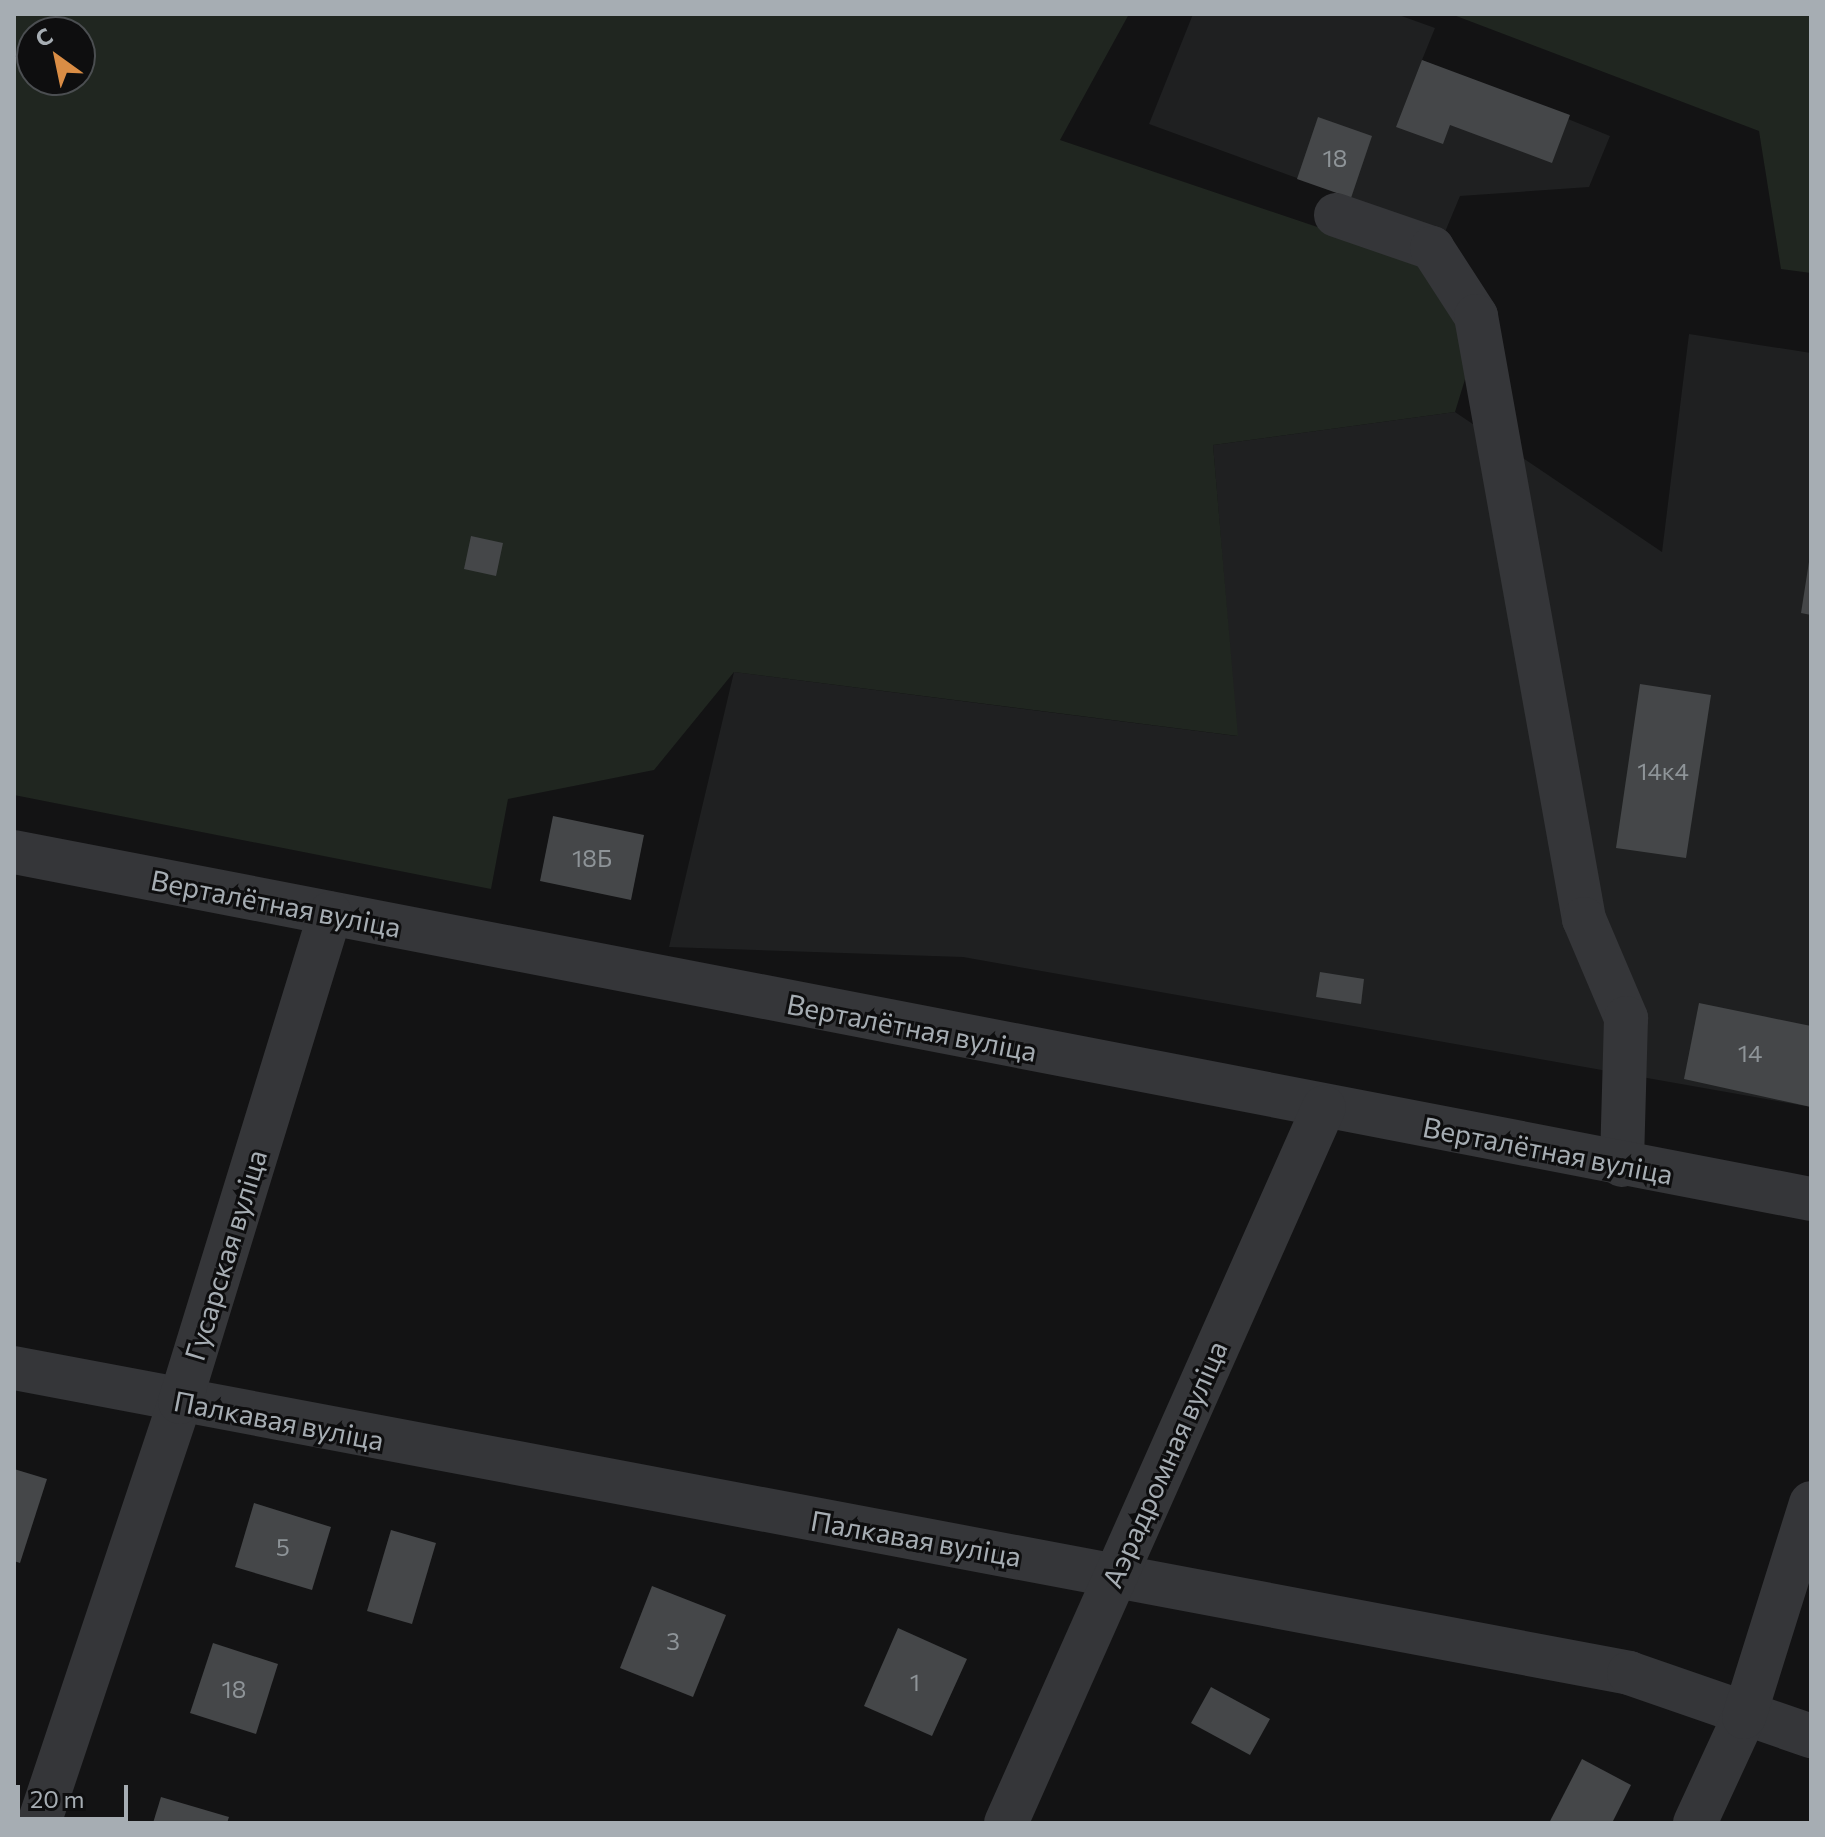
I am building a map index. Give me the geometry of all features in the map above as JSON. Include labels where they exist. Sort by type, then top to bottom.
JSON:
[{"type":"street","points":[[1336,215],[1432,248],[1476,316],[1584,919],[1626,1018],[1622,1165]]},
{"type":"street","name":"Верталётная вуліца","points":[[14,852],[1622,1165],[1811,1199]]},
{"type":"street","name":"Гусарская вуліца","points":[[39,1823],[180,1402],[330,914]]},
{"type":"street","name":"Аэрадромная вуліца","points":[[1006,1823],[1324,1107]]},
{"type":"street","name":"Палкавая вуліца","points":[[14,1368],[180,1402],[1629,1673],[1744,1717],[1811,1736]]},
{"type":"street","points":[[1695,1823],[1744,1717],[1811,1503]]},
{"type":"shaded area","points":[[14,14],[1129,14],[1060,140],[1424,263],[1474,350],[1455,412],[1213,445],[1238,736],[734,672],[654,770],[508,799],[491,889],[14,795]]},
{"type":"shaded area","points":[[1193,14],[1396,14],[1435,28],[1422,60],[1610,136],[1589,187],[1460,196],[1445,232],[1149,124]]},
{"type":"shaded area","points":[[1451,14],[1811,14],[1811,273],[1781,269],[1759,131]]},
{"type":"shaded area","points":[[1689,334],[1811,353],[1811,1107],[963,957],[669,947],[734,672],[1237,736],[1213,445],[1455,412],[1662,552]]},
{"type":"building","points":[[1422,60],[1570,115],[1552,163],[1450,125],[1443,144],[1396,127]]},
{"type":"building","points":[[1318,117],[1372,136],[1351,198],[1297,179]]},
{"type":"building","points":[[471,536],[503,543],[496,576],[464,569]]},
{"type":"building","points":[[1811,562],[1811,615],[1801,613]]},
{"type":"building","points":[[1640,684],[1711,695],[1686,858],[1616,848]]},
{"type":"building","points":[[553,816],[644,835],[631,900],[540,881]]},
{"type":"building","points":[[1320,972],[1364,979],[1361,1004],[1316,997]]},
{"type":"building","points":[[1699,1003],[1811,1026],[1811,1107],[1684,1079]]},
{"type":"building","points":[[14,1469],[47,1479],[20,1563],[14,1561]]},
{"type":"building","points":[[254,1503],[331,1527],[312,1590],[235,1567]]},
{"type":"building","points":[[391,1530],[436,1543],[412,1624],[367,1611]]},
{"type":"building","points":[[652,1586],[726,1615],[693,1697],[620,1668]]},
{"type":"building","points":[[898,1628],[967,1659],[932,1736],[864,1706]]},
{"type":"building","points":[[213,1643],[278,1664],[256,1734],[190,1713]]},
{"type":"building","points":[[1211,1687],[1270,1719],[1250,1755],[1191,1723]]},
{"type":"building","points":[[1582,1759],[1631,1785],[1612,1823],[1549,1823]]},
{"type":"building","points":[[161,1797],[229,1817],[227,1823],[153,1823]]}]
